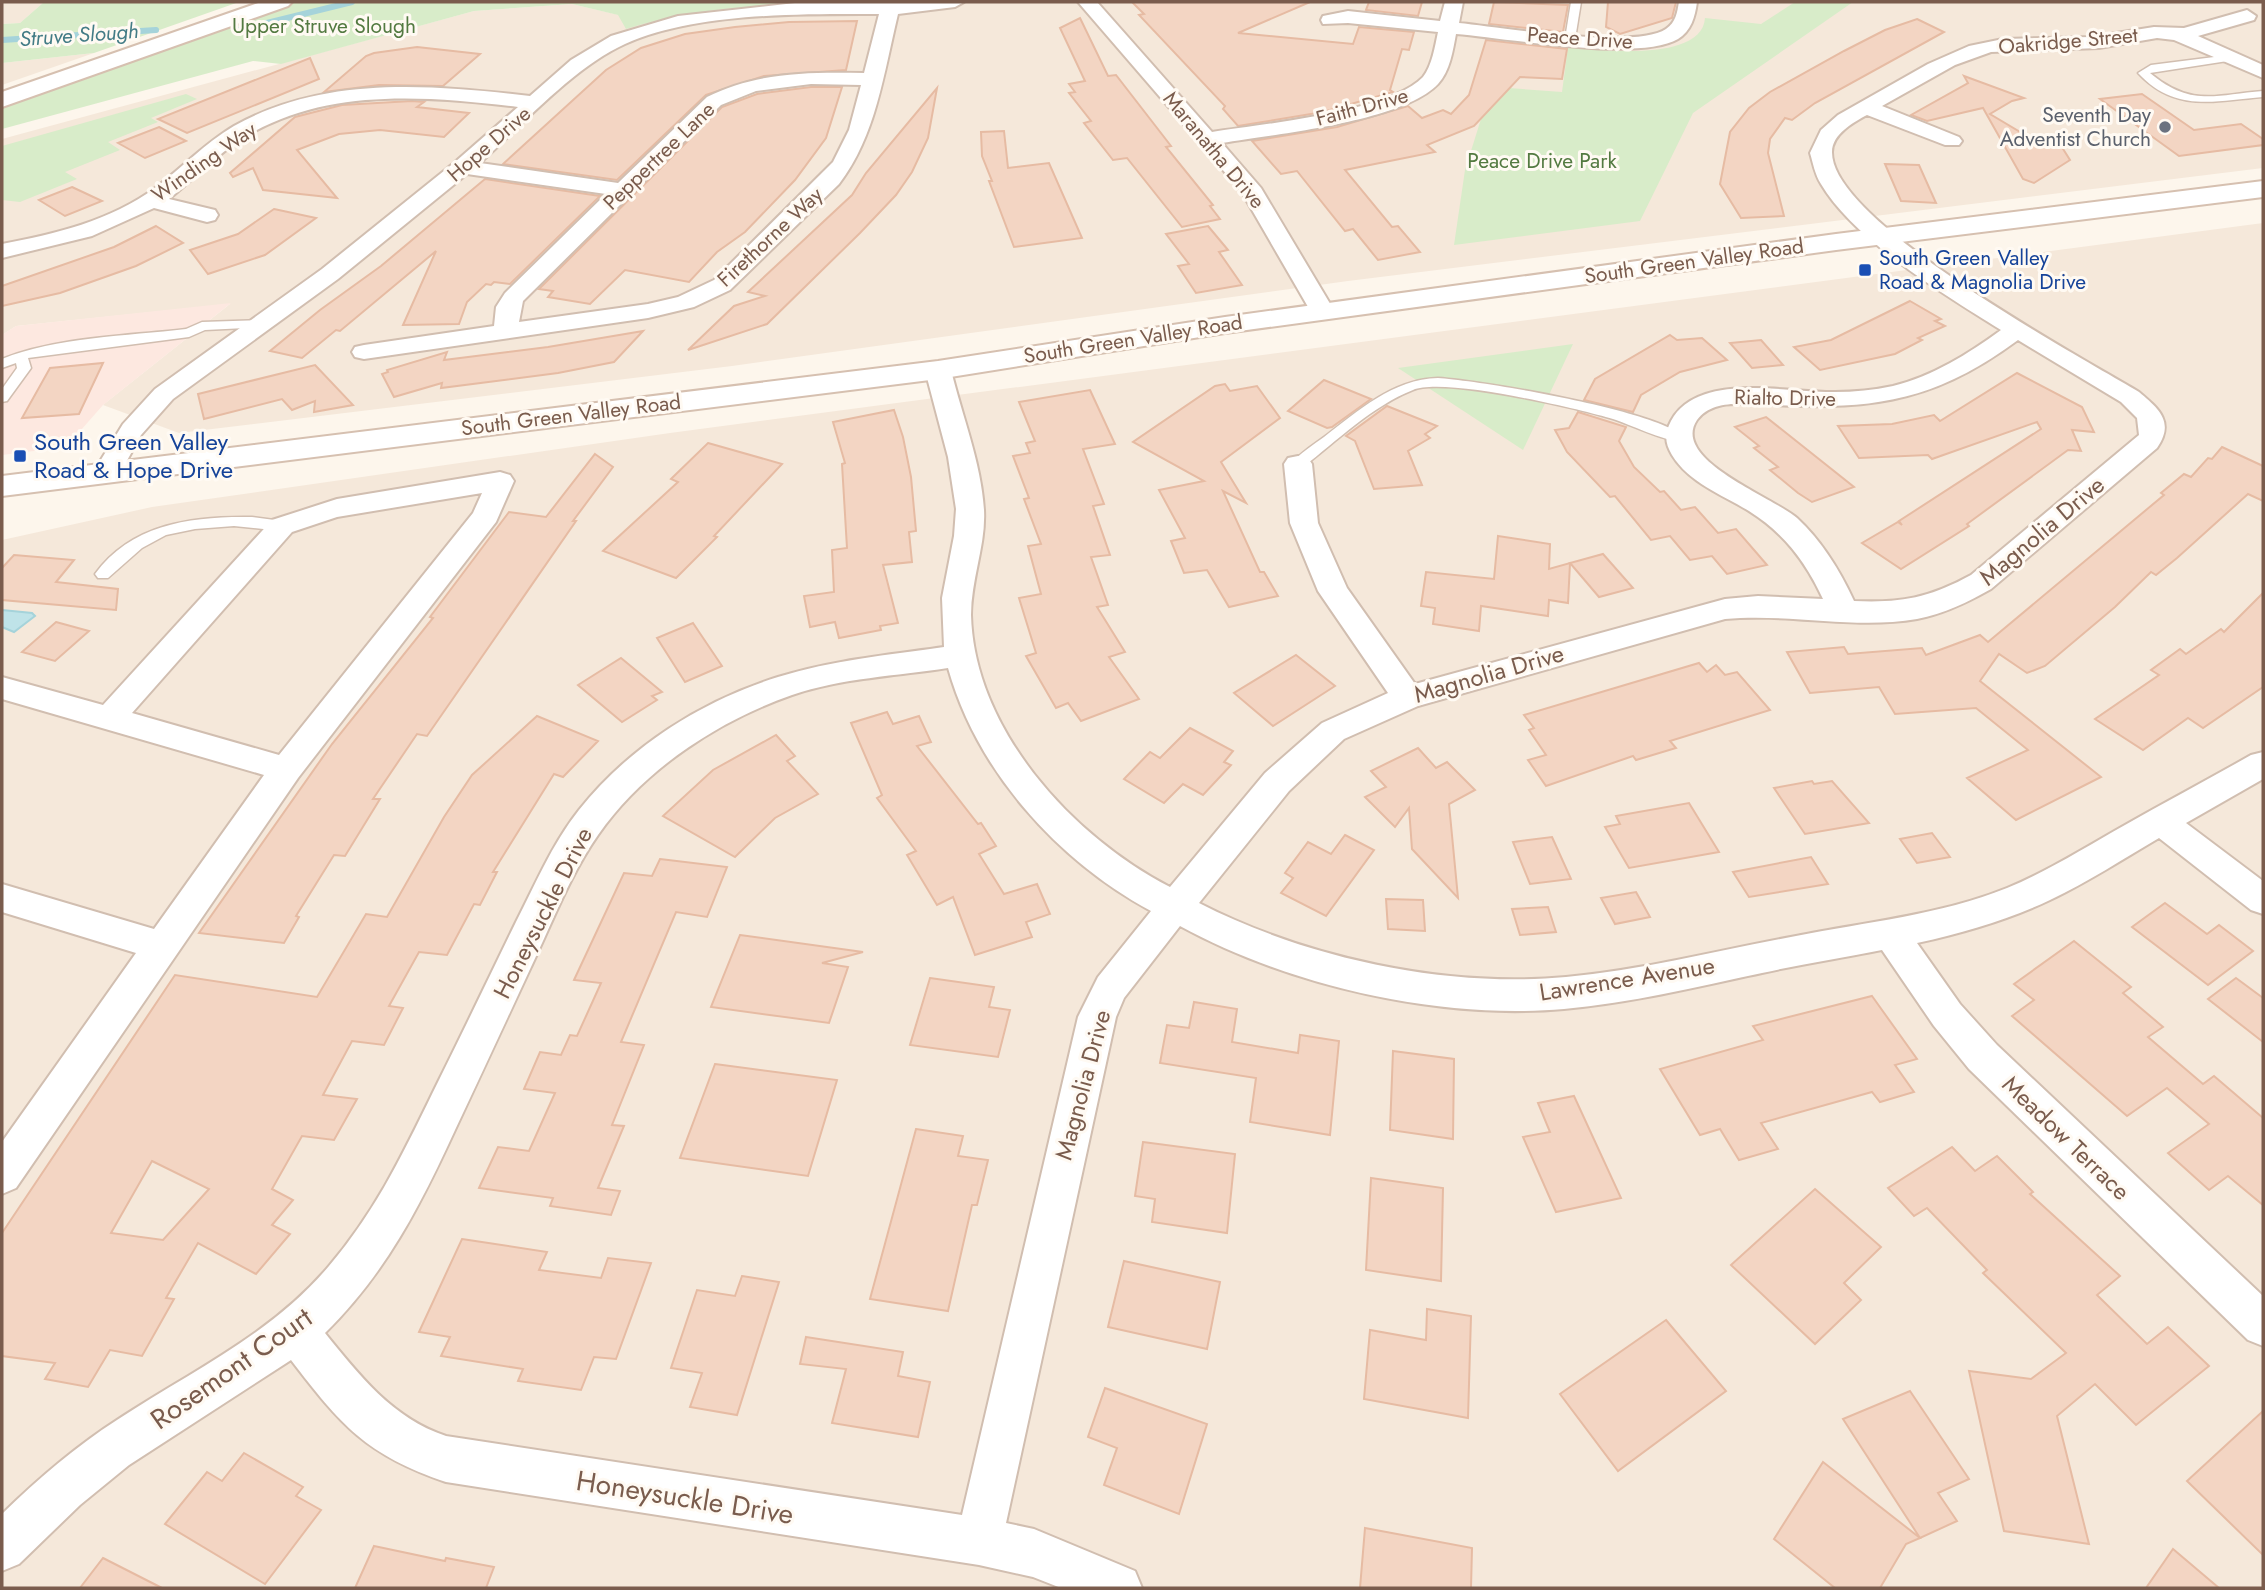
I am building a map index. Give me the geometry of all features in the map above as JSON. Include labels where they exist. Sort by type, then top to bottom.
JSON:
[{"type":"main road","points":[[2,100],[281,2]]},
{"type":"main road","name":"South Green Valley Road","points":[[2,486],[938,370],[1322,312],[2263,189]]},
{"type":"street","name":"Hope Drive","points":[[108,471],[122,440],[143,414],[192,373],[330,274],[463,167],[587,57],[618,40],[695,19],[767,11],[890,8],[955,2]]},
{"type":"street","name":"Maranatha Drive","points":[[1087,2],[1209,139],[1261,203],[1322,312]]},
{"type":"street","name":"Faith Drive","points":[[1209,139],[1366,110],[1407,98],[1426,87],[1432,80],[1454,2]]},
{"type":"street","name":"Peace Drive","points":[[1331,20],[1348,17],[1622,44],[1647,42],[1679,29],[1687,20],[1688,2]]},
{"type":"street","points":[[2225,7],[2255,20]]},
{"type":"street","name":"Firethorne Way","points":[[364,352],[671,306],[699,297],[722,285],[817,195],[843,164],[859,130],[890,8]]},
{"type":"street","name":"Oakridge Street","points":[[1885,237],[1841,196],[1826,176],[1821,161],[1822,147],[1833,129],[1866,107],[1950,60],[1988,47],[2023,43],[2100,42],[2155,32],[2177,34],[2255,20]]},
{"type":"street","points":[[2177,34],[2263,72]]},
{"type":"street","name":"Peppertree Lane","points":[[506,332],[508,307],[513,298],[704,109],[725,94],[778,80],[872,79]]},
{"type":"street","name":"Winding Way","points":[[2,251],[72,235],[106,223],[151,201],[244,129],[308,104],[356,94],[406,90],[536,103]]},
{"type":"street","points":[[1866,107],[1952,141]]},
{"type":"street","points":[[463,167],[624,190]]},
{"type":"street","points":[[151,201],[206,215]]},
{"type":"street","name":"Magnolia Drive","points":[[979,1541],[1097,1017],[1111,988],[1277,782],[1333,732],[1408,696],[1725,609],[1770,604],[1844,612],[1896,613],[1952,601],[1981,582],[2148,442],[2154,434],[2151,417],[2130,397],[1926,271],[1885,237]]},
{"type":"street","name":"Rialto Drive","points":[[1679,438],[1681,424],[1686,416],[1693,409],[1713,400],[1738,396],[1830,401],[1895,393],[1929,384],[1953,373],[2018,329]]},
{"type":"street","name":"Lawrence Avenue","points":[[938,370],[967,487],[970,512],[969,534],[956,601],[960,655],[982,719],[1016,775],[1073,840],[1115,871],[1231,935],[1304,963],[1414,987],[1500,994],[1574,991],[1890,933],[1954,919],[2009,902],[2062,876],[2263,764]]},
{"type":"street","points":[[1679,438],[1686,455],[1701,472],[1768,511],[1801,540],[1826,573],[1844,612]]},
{"type":"street","points":[[1298,464],[1304,523],[1333,591],[1408,696]]},
{"type":"street","points":[[2,1175],[286,769],[486,516],[500,481],[337,508],[282,526],[109,719]]},
{"type":"street","name":"Honeysuckle Drive","points":[[424,1156],[554,881],[592,819],[639,769],[702,725],[759,696],[799,682],[843,672],[960,655]]},
{"type":"street","points":[[2,688],[286,769]]},
{"type":"street","points":[[2160,821],[2263,900]]},
{"type":"street","points":[[2,898],[161,946]]},
{"type":"street","name":"Meadow Terrace","points":[[1890,933],[1947,1015],[1983,1057],[2263,1325]]},
{"type":"street","name":"Rosemont Court","points":[[2,1547],[42,1506],[83,1471],[295,1330],[337,1289],[373,1243],[424,1156]]},
{"type":"street","name":"Honeysuckle Drive","points":[[295,1330],[374,1420],[393,1436],[416,1449],[446,1459],[979,1541],[1034,1553],[1118,1588]]},
{"type":"lane","points":[[1570,39],[1576,2]]},
{"type":"lane","points":[[2230,58],[2151,68],[2143,73],[2166,92],[2189,100],[2263,94]]},
{"type":"lane","points":[[2,364],[21,355],[44,350],[189,333],[202,326],[262,324]]},
{"type":"lane","points":[[2,398],[24,368],[21,355]]},
{"type":"lane","points":[[1298,464],[1390,396],[1409,387],[1435,381],[1572,402],[1634,419],[1679,438]]},
{"type":"lane","points":[[103,574],[145,538],[159,533],[236,521],[261,521],[282,526]]},
{"type":"shaded area","points":[[2,2],[44,2],[20,23],[2,24]]},
{"type":"shaded area","points":[[700,2],[2263,2],[2263,168],[1348,281],[732,366],[179,433],[103,405],[230,304],[16,326],[2,335],[2,139],[474,11],[572,4],[619,15]]},
{"type":"shaded area","points":[[94,53],[2,85],[2,63]]},
{"type":"shaded area","points":[[2263,223],[2263,1588],[2,1588],[2,540],[152,507],[670,433]]},
{"type":"shaded area","points":[[231,303],[103,405],[66,447],[2,455],[2,335],[16,326]]},
{"type":"green space","points":[[44,2],[239,2],[94,53],[2,63],[2,24],[20,23]]},
{"type":"green space","name":"Upper Struve Slough","points":[[293,2],[903,2],[798,4],[729,9],[694,13],[626,29],[618,15],[572,4],[474,11],[281,64],[253,61],[2,129],[2,108]]},
{"type":"green space","name":"Peace Drive Park","points":[[1795,2],[1853,2],[1693,113],[1640,221],[1454,245],[1465,170],[1481,119],[1509,88],[1562,92],[1568,47],[1623,51],[1668,48],[1686,42],[1699,32],[1705,18],[1761,24]]},
{"type":"green space","points":[[186,94],[197,99],[151,118],[158,122],[108,142],[120,150],[65,172],[77,179],[20,202],[2,200],[2,146]]},
{"type":"green space","points":[[1573,344],[1523,450],[1398,368]]},
{"type":"water","points":[[2,610],[32,613],[35,616],[14,632],[2,627]]},
{"type":"building","points":[[1132,2],[1310,2],[1238,33],[1353,44],[1359,27],[1414,32],[1409,50],[1402,49],[1390,90],[1393,92],[1323,112],[1238,126],[1223,109],[1225,106],[1139,15],[1144,14]]},
{"type":"building","points":[[1369,2],[1422,2],[1418,16],[1366,10]]},
{"type":"building","points":[[1494,2],[1568,5],[1563,32],[1489,24]]},
{"type":"building","points":[[1608,2],[1676,2],[1672,18],[1620,34],[1606,27]]},
{"type":"building","points":[[1080,18],[1108,76],[1116,75],[1171,146],[1166,147],[1213,205],[1210,206],[1220,219],[1182,227],[1127,158],[1113,160],[1084,123],[1091,121],[1069,93],[1075,92],[1069,84],[1085,81],[1060,28]]},
{"type":"building","points":[[1917,19],[1944,32],[1815,103],[1792,120],[1785,118],[1770,139],[1768,153],[1784,216],[1741,218],[1720,184],[1730,132],[1749,108],[1770,92],[1844,51],[1885,30]]},
{"type":"building","points":[[857,21],[846,70],[764,76],[706,95],[617,180],[503,164],[606,70],[641,48],[685,34],[735,27],[789,22]]},
{"type":"building","points":[[1486,40],[1567,49],[1562,79],[1520,77],[1474,126],[1427,145],[1435,152],[1345,170],[1392,227],[1398,226],[1420,252],[1378,260],[1353,229],[1345,231],[1297,171],[1281,174],[1252,141],[1337,127],[1408,106],[1422,118],[1443,110],[1451,114],[1469,95]]},
{"type":"building","points":[[417,47],[480,54],[443,86],[379,85],[324,92],[366,56]]},
{"type":"building","points":[[310,58],[319,79],[187,133],[158,119]]},
{"type":"building","points":[[1964,76],[2024,98],[2012,101],[1990,114],[2032,139],[2058,141],[2070,160],[2034,183],[2023,179],[1983,108],[1927,121],[1911,115],[1968,83]]},
{"type":"building","points":[[811,87],[842,87],[826,138],[795,180],[745,232],[717,252],[689,282],[625,270],[590,304],[548,297],[553,291],[539,289],[722,107],[757,94]]},
{"type":"building","points":[[937,88],[928,138],[912,172],[896,195],[860,233],[767,324],[688,350],[734,306],[765,296],[748,292],[852,195],[866,173]]},
{"type":"building","name":"Seventh Day Adventist Church","points":[[2142,94],[2194,130],[2241,124],[2263,139],[2263,145],[2179,156],[2100,99]]},
{"type":"building","points":[[424,102],[417,107],[469,113],[444,137],[380,130],[339,134],[297,150],[337,198],[263,190],[253,168],[233,177],[230,173],[295,117],[342,105]]},
{"type":"building","points":[[159,127],[186,141],[145,158],[118,143]]},
{"type":"building","points":[[1004,131],[1008,168],[1049,163],[1082,238],[1014,247],[982,156],[981,132]]},
{"type":"building","points":[[1885,164],[1919,165],[1936,203],[1901,201]]},
{"type":"building","points":[[485,179],[600,196],[510,284],[486,284],[467,302],[459,324],[403,325],[436,251],[340,331],[336,330],[302,358],[270,351],[320,310],[381,266]]},
{"type":"building","points":[[72,187],[102,201],[65,216],[39,200]]},
{"type":"building","points":[[274,209],[316,218],[265,255],[208,274],[190,250],[238,234]]},
{"type":"building","points":[[156,226],[183,243],[136,266],[60,293],[2,306],[2,286],[114,247]]},
{"type":"building","points":[[1208,226],[1228,250],[1219,252],[1242,285],[1196,293],[1178,266],[1189,264],[1166,234]]},
{"type":"building","points":[[1910,301],[1941,319],[1935,321],[1945,326],[1918,338],[1922,340],[1895,354],[1820,370],[1794,347],[1831,340]]},
{"type":"building","points":[[643,331],[614,362],[558,373],[441,388],[442,383],[394,397],[382,374],[388,372],[387,370],[447,352],[444,360],[548,347]]},
{"type":"building","points":[[1670,335],[1677,340],[1702,338],[1727,360],[1680,372],[1641,395],[1633,412],[1584,400],[1595,379]]},
{"type":"building","points":[[1761,340],[1783,365],[1752,368],[1730,343]]},
{"type":"building","points":[[103,363],[79,414],[22,418],[50,368]]},
{"type":"building","points":[[315,365],[353,405],[314,412],[315,401],[292,410],[282,399],[204,419],[198,394]]},
{"type":"building","points":[[2017,373],[2082,407],[2094,432],[2072,430],[2081,451],[2068,450],[1967,524],[1969,526],[1901,569],[1862,543],[1898,522],[1902,525],[1899,521],[2041,429],[2037,422],[1932,459],[1928,455],[1859,458],[1838,426],[1892,424],[1934,415],[1940,421]]},
{"type":"building","points":[[1324,380],[1371,399],[1327,428],[1288,411]]},
{"type":"building","points":[[1225,384],[1230,391],[1257,386],[1280,418],[1221,462],[1246,503],[1223,491],[1260,572],[1264,572],[1278,596],[1229,607],[1207,570],[1184,573],[1171,541],[1185,538],[1159,490],[1204,481],[1133,442],[1215,386]]},
{"type":"building","points":[[1090,390],[1115,444],[1083,449],[1104,504],[1093,506],[1110,555],[1091,557],[1108,605],[1097,607],[1125,652],[1109,657],[1139,699],[1081,721],[1068,703],[1056,708],[1026,656],[1036,653],[1019,598],[1041,594],[1028,546],[1041,544],[1024,499],[1029,498],[1013,456],[1030,453],[1026,443],[1035,441],[1019,402]]},
{"type":"building","points":[[1387,406],[1437,426],[1425,434],[1430,438],[1408,451],[1422,485],[1374,489],[1355,441],[1346,436]]},
{"type":"building","points":[[894,410],[911,477],[916,531],[909,532],[912,562],[883,565],[898,623],[880,626],[881,630],[839,638],[835,622],[810,627],[804,596],[834,592],[832,550],[847,548],[842,464],[845,463],[833,422]]},
{"type":"building","points":[[1578,412],[1626,427],[1619,441],[1634,467],[1660,492],[1664,491],[1681,510],[1695,507],[1718,533],[1736,529],[1767,565],[1727,574],[1712,556],[1690,560],[1670,536],[1651,540],[1615,496],[1610,497],[1567,452],[1555,430],[1569,428]]},
{"type":"building","points":[[1766,417],[1854,487],[1812,502],[1798,493],[1770,470],[1778,467],[1754,448],[1759,446],[1735,427]]},
{"type":"building","points":[[708,443],[782,464],[714,536],[717,537],[676,578],[603,551],[678,482],[671,479]]},
{"type":"building","points":[[2222,447],[2263,466],[2263,501],[2248,494],[2156,575],[2151,572],[2115,607],[2045,666],[2027,673],[1999,654],[1980,681],[2101,777],[2016,820],[1967,778],[2028,750],[1976,708],[1895,714],[1879,687],[1810,693],[1787,652],[1844,647],[1848,654],[1922,648],[1926,655],[1980,635],[1988,642],[2164,495],[2161,493],[2184,474],[2191,477]]},
{"type":"building","points":[[595,454],[613,467],[573,521],[576,521],[427,736],[417,734],[373,799],[380,799],[345,856],[334,855],[296,916],[299,917],[284,943],[199,933],[332,744],[433,618],[430,617],[509,512],[546,517]]},
{"type":"building","points":[[1498,536],[1550,544],[1549,569],[1570,563],[1568,603],[1549,600],[1548,616],[1481,606],[1479,631],[1433,624],[1435,608],[1421,606],[1426,572],[1494,579]]},
{"type":"building","points":[[1603,554],[1633,588],[1599,597],[1570,563]]},
{"type":"building","points":[[14,555],[74,560],[56,582],[118,589],[116,610],[2,600],[2,568]]},
{"type":"building","points":[[2263,593],[2263,687],[2203,728],[2188,718],[2143,750],[2095,719],[2159,675],[2151,670],[2180,649],[2186,654],[2221,629],[2224,632]]},
{"type":"building","points":[[56,622],[89,631],[55,661],[22,652]]},
{"type":"building","points":[[693,623],[722,666],[685,682],[657,638]]},
{"type":"building","points":[[1296,655],[1335,686],[1273,726],[1234,693]]},
{"type":"building","points":[[621,658],[662,692],[652,696],[657,700],[622,722],[578,685]]},
{"type":"building","points":[[1699,663],[1707,672],[1716,665],[1725,675],[1737,672],[1770,710],[1670,741],[1676,748],[1636,760],[1633,756],[1546,786],[1528,760],[1546,755],[1529,730],[1534,728],[1524,715]]},
{"type":"building","points":[[887,712],[893,724],[919,716],[931,742],[917,746],[978,824],[981,823],[996,846],[979,854],[1004,894],[1037,884],[1050,914],[1026,922],[1032,937],[975,955],[953,897],[937,905],[907,855],[916,851],[877,798],[882,795],[851,723]]},
{"type":"building","points":[[537,716],[598,741],[563,777],[554,774],[493,872],[497,872],[480,905],[474,904],[447,955],[419,952],[389,1006],[403,1008],[384,1045],[352,1041],[323,1095],[357,1099],[334,1140],[302,1136],[272,1189],[293,1200],[272,1225],[290,1234],[256,1274],[198,1243],[166,1298],[174,1299],[142,1356],[110,1350],[88,1387],[45,1379],[55,1363],[2,1356],[2,1233],[175,975],[317,997],[366,914],[387,917],[444,817],[472,775]],"holes":[[[152,1161],[209,1189],[163,1240],[111,1233]]]},
{"type":"building","points":[[1190,728],[1233,751],[1224,762],[1231,765],[1203,795],[1183,784],[1164,803],[1124,779],[1150,752],[1160,758]]},
{"type":"building","points":[[776,735],[795,756],[787,761],[818,794],[775,818],[735,857],[663,816],[713,770]]},
{"type":"building","points":[[1418,748],[1436,768],[1447,762],[1475,790],[1449,804],[1458,898],[1412,849],[1409,808],[1395,827],[1365,797],[1386,787],[1371,771]]},
{"type":"building","points":[[1812,781],[1814,784],[1832,781],[1869,823],[1805,834],[1774,788]]},
{"type":"building","points":[[1689,803],[1719,852],[1629,868],[1605,827],[1620,824],[1616,816]]},
{"type":"building","points":[[1932,833],[1950,857],[1917,863],[1900,839]]},
{"type":"building","points":[[1345,835],[1374,850],[1326,916],[1281,893],[1293,878],[1285,873],[1308,842],[1331,854]]},
{"type":"building","points":[[1552,837],[1571,879],[1530,884],[1513,842]]},
{"type":"building","points":[[1811,857],[1828,884],[1749,897],[1733,872]]},
{"type":"building","points":[[660,859],[727,867],[707,917],[676,912],[621,1042],[644,1045],[612,1125],[624,1126],[598,1188],[620,1191],[611,1215],[550,1206],[553,1198],[479,1188],[498,1147],[529,1151],[555,1093],[524,1089],[540,1052],[561,1055],[570,1035],[577,1036],[601,983],[574,980],[624,873],[652,876]]},
{"type":"building","points":[[1636,892],[1650,917],[1615,924],[1601,898]]},
{"type":"building","points":[[1386,899],[1423,900],[1425,931],[1388,929]]},
{"type":"building","points":[[2165,903],[2207,934],[2219,925],[2253,951],[2208,985],[2132,927]]},
{"type":"building","points":[[1548,907],[1556,932],[1520,935],[1512,909]]},
{"type":"building","points":[[740,935],[863,952],[822,963],[848,967],[829,1023],[711,1007]]},
{"type":"building","points":[[2074,941],[2131,987],[2123,993],[2163,1027],[2148,1037],[2203,1084],[2214,1076],[2263,1118],[2263,1205],[2228,1176],[2209,1190],[2168,1153],[2209,1124],[2167,1088],[2127,1116],[2012,1016],[2034,1000],[2014,984]]},
{"type":"building","points":[[930,978],[994,987],[989,1007],[1010,1010],[998,1057],[910,1045]]},
{"type":"building","points":[[2236,978],[2263,998],[2263,1042],[2208,999]]},
{"type":"building","points":[[1872,996],[1917,1059],[1895,1065],[1914,1092],[1880,1102],[1872,1092],[1761,1123],[1778,1149],[1739,1160],[1720,1129],[1700,1135],[1660,1069],[1763,1040],[1753,1026]]},
{"type":"building","points":[[1194,1002],[1237,1009],[1232,1042],[1298,1053],[1300,1035],[1339,1041],[1330,1135],[1250,1122],[1256,1078],[1160,1063],[1167,1025],[1189,1028]]},
{"type":"building","points":[[1393,1051],[1454,1059],[1453,1139],[1390,1130]]},
{"type":"building","points":[[715,1064],[837,1080],[808,1176],[680,1158]]},
{"type":"building","points":[[1574,1096],[1621,1198],[1556,1212],[1523,1137],[1550,1132],[1538,1103]]},
{"type":"building","points":[[916,1129],[963,1136],[958,1156],[988,1160],[977,1205],[972,1205],[948,1311],[870,1299]]},
{"type":"building","points":[[1143,1142],[1235,1154],[1227,1233],[1152,1222],[1155,1199],[1135,1196]]},
{"type":"building","points":[[1952,1147],[1975,1171],[1997,1156],[2033,1192],[2030,1194],[2120,1276],[2097,1295],[2147,1344],[2168,1327],[2209,1366],[2136,1425],[2095,1384],[2057,1416],[2089,1544],[2004,1531],[1969,1371],[2031,1379],[2066,1353],[1983,1273],[1987,1270],[1927,1208],[1914,1216],[1888,1188]]},
{"type":"building","points":[[1371,1178],[1443,1188],[1441,1281],[1366,1270]]},
{"type":"building","points":[[1815,1189],[1881,1247],[1844,1283],[1861,1300],[1815,1344],[1731,1265]]},
{"type":"building","points":[[462,1239],[547,1252],[539,1270],[601,1278],[608,1258],[651,1263],[616,1359],[594,1357],[581,1390],[518,1381],[523,1369],[441,1356],[450,1337],[419,1332]]},
{"type":"building","points":[[1124,1261],[1220,1282],[1207,1349],[1108,1327]]},
{"type":"building","points":[[742,1276],[779,1282],[737,1415],[690,1407],[702,1373],[671,1368],[697,1290],[735,1296]]},
{"type":"building","points":[[1427,1309],[1471,1316],[1468,1418],[1364,1399],[1370,1330],[1426,1340]]},
{"type":"building","points":[[1666,1320],[1726,1391],[1618,1471],[1560,1394]]},
{"type":"building","points":[[806,1337],[903,1352],[898,1376],[930,1382],[918,1437],[832,1423],[846,1369],[800,1364]]},
{"type":"building","points":[[1105,1388],[1207,1424],[1179,1514],[1104,1485],[1117,1448],[1088,1437]]},
{"type":"building","points":[[1910,1391],[1969,1479],[1938,1493],[1957,1521],[1920,1538],[1843,1419]]},
{"type":"building","points":[[2263,1411],[2263,1555],[2187,1481]]},
{"type":"building","points":[[244,1453],[303,1487],[296,1496],[321,1510],[265,1584],[165,1524],[207,1472],[222,1481]]},
{"type":"building","points":[[1823,1462],[1920,1538],[1906,1544],[1880,1588],[1835,1588],[1774,1539]]},
{"type":"building","points":[[1365,1528],[1472,1548],[1471,1588],[1360,1588]]},
{"type":"building","points":[[374,1546],[445,1561],[446,1558],[494,1567],[486,1588],[355,1588]]},
{"type":"building","points":[[2173,1549],[2219,1588],[2146,1588]]},
{"type":"building","points":[[103,1558],[162,1588],[80,1588]]},
{"type":"waterway","name":"Struve Slough","points":[[238,30],[352,2]]},
{"type":"waterway","name":"Struve Slough","points":[[2,40],[156,30]]},
{"type":"place","name":"Seventh Day Adventist Church","points":[[2165,127]]},
{"type":"place","name":"South Green Valley Road & Magnolia Drive","points":[[1865,270]]},
{"type":"place","name":"South Green Valley Road & Hope Drive","points":[[20,456]]}]
